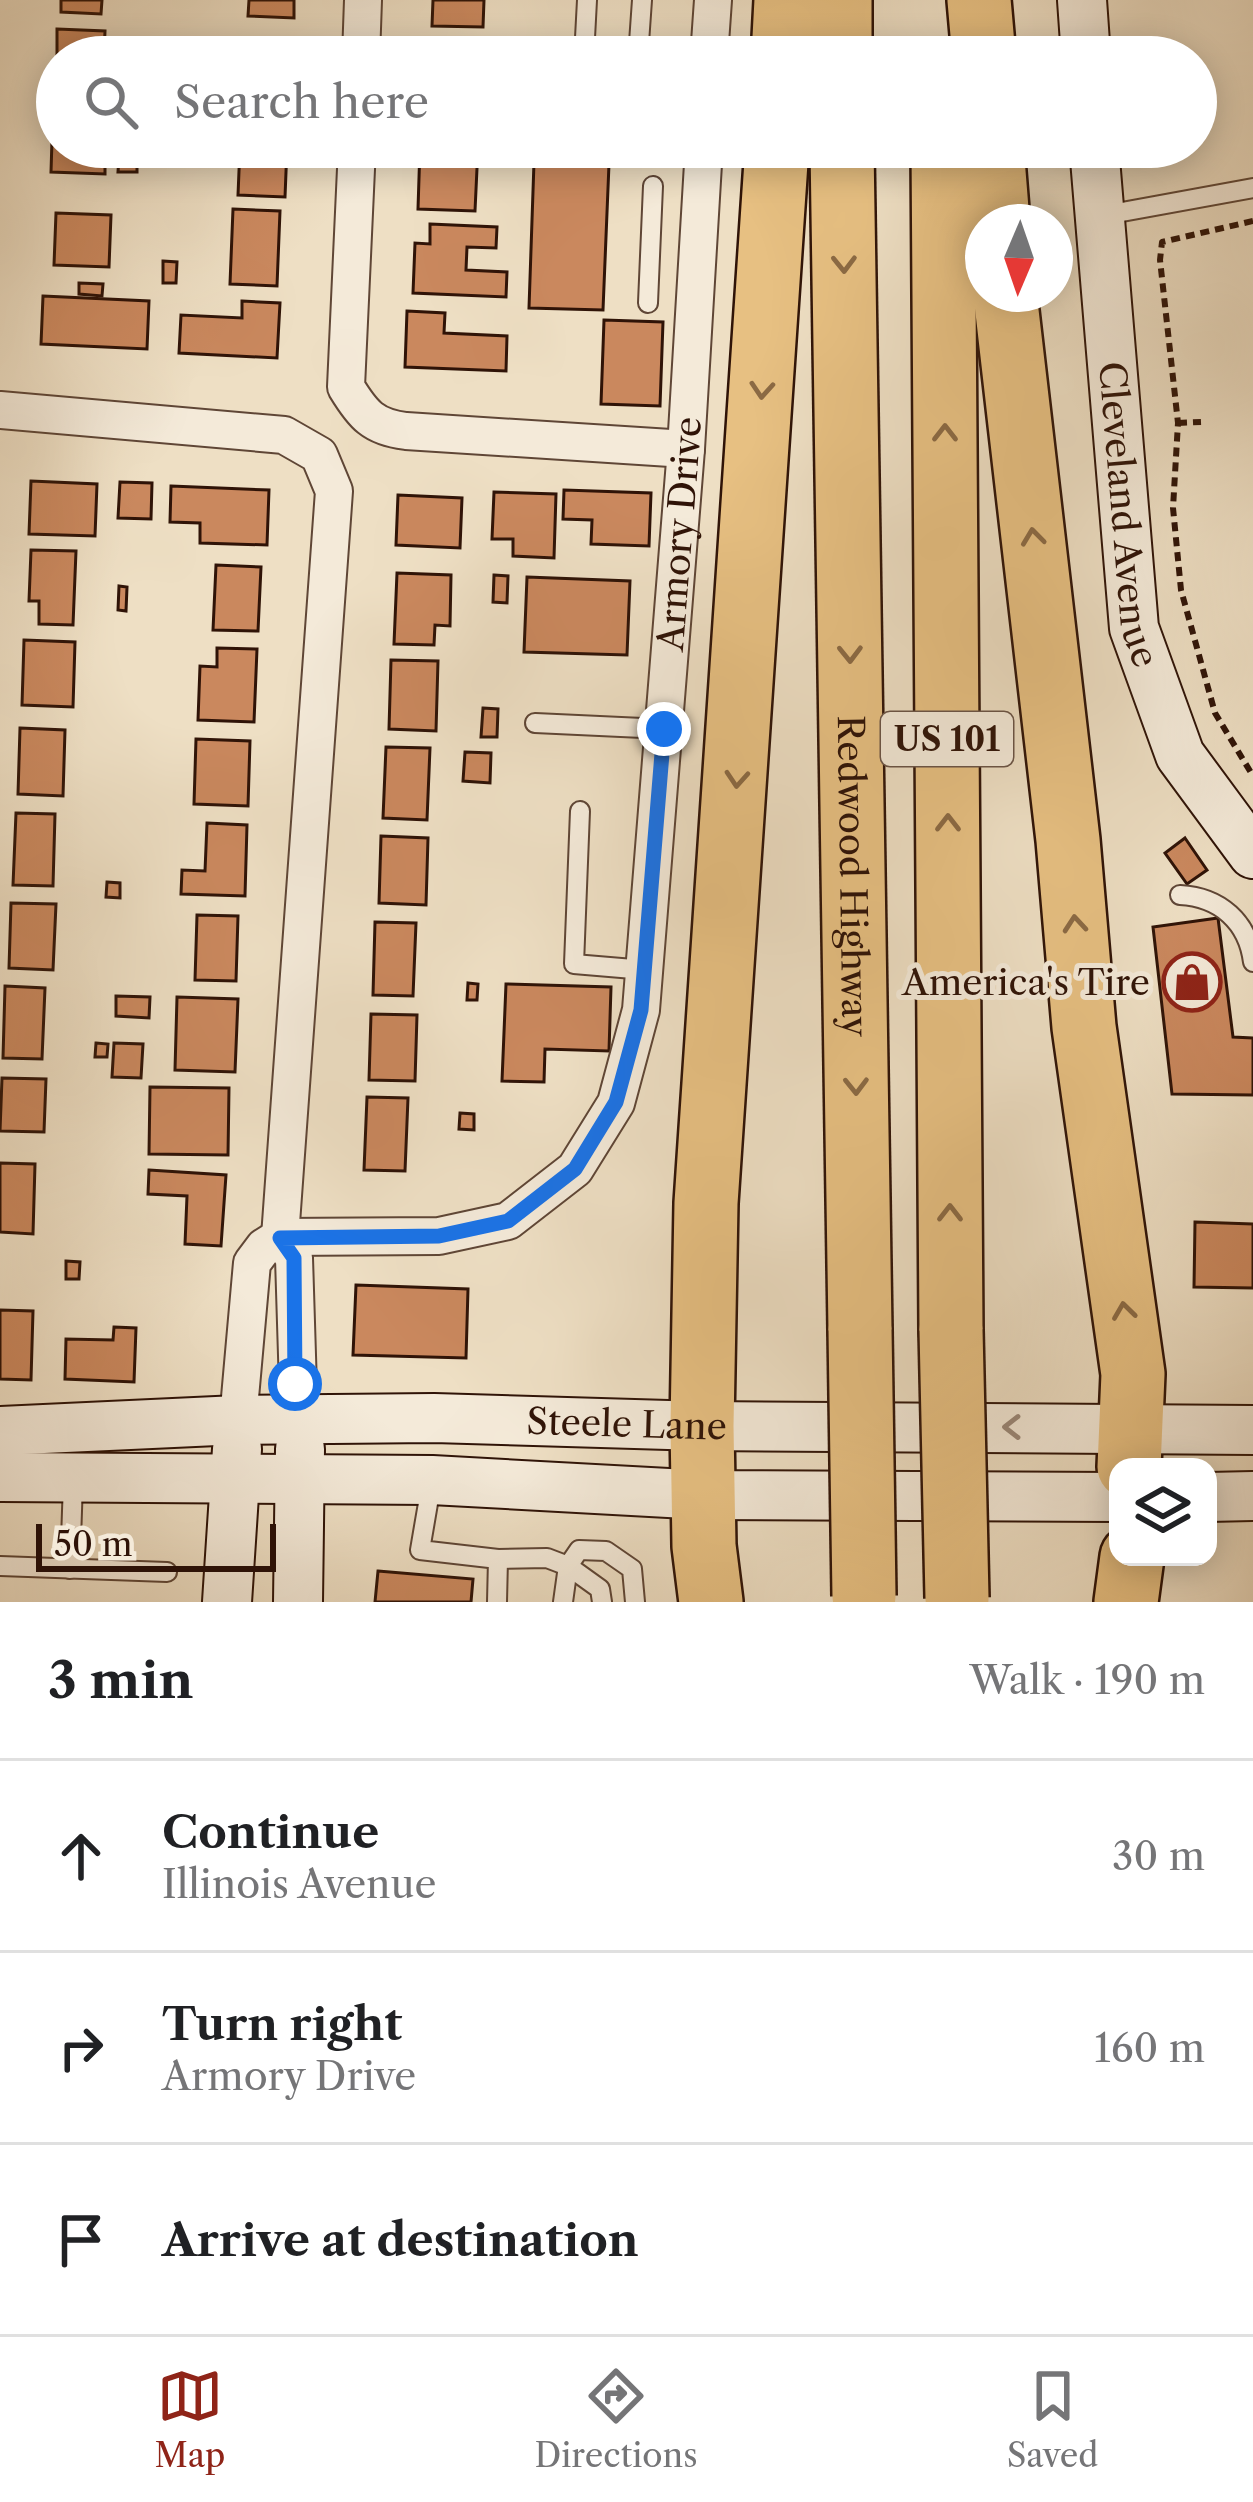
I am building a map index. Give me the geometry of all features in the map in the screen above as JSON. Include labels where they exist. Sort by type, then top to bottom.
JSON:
[{"type":"highway","points":[[784,36],[787,0]]},
{"type":"highway","points":[[839,0],[840,36]]},
{"type":"highway","points":[[942,0],[942,36]]},
{"type":"highway","points":[[979,0],[982,36]]},
{"type":"highway","points":[[711,1602],[704,1546],[702,1426],[706,1203],[776,168]]},
{"type":"highway","name":"Redwood Highway","points":[[842,168],[864,1599]]},
{"type":"highway","name":"US 101","points":[[943,168],[951,1330],[958,1600]]},
{"type":"highway","points":[[994,168],[997,204]]},
{"type":"highway","points":[[1007,312],[1068,840],[1084,1027],[1132,1374],[1129,1447]]},
{"type":"highway","points":[[1126,1602],[1131,1566]]},
{"type":"main road","points":[[1082,0],[1085,36]]},
{"type":"main road","name":"Cleveland Avenue","points":[[1096,168],[1134,628],[1180,754],[1253,854]]},
{"type":"main road","name":"Steele Lane","points":[[0,1431],[238,1420],[434,1418],[1129,1447],[1253,1430]]},
{"type":"main road","points":[[227,1602],[238,1420]]},
{"type":"main road","points":[[298,1420],[302,1479],[298,1602]]},
{"type":"main road","name":"Steele Lane","points":[[0,1477],[432,1480],[705,1495],[1109,1497]]},
{"type":"main road","points":[[1217,1497],[1253,1496]]},
{"type":"street","points":[[362,36],[363,0]]},
{"type":"street","points":[[711,36],[713,0]]},
{"type":"street","points":[[356,168],[346,388],[363,416],[381,428],[406,431],[686,449]]},
{"type":"street","name":"Armory Drive","points":[[280,1238],[439,1236],[508,1221],[575,1169],[616,1102],[641,1010],[645,970],[703,168]]},
{"type":"street","points":[[0,410],[284,435],[319,455],[334,491],[280,1238],[294,1258],[298,1420]]},
{"type":"street","points":[[238,1420],[252,1263],[264,1247],[280,1238]]},
{"type":"lane","points":[[585,36],[587,0]]},
{"type":"lane","points":[[639,36],[642,0]]},
{"type":"lane","points":[[648,303],[653,186]]},
{"type":"lane","points":[[1100,216],[1253,188]]},
{"type":"lane","points":[[535,723],[664,729]]},
{"type":"lane","points":[[580,811],[574,964],[645,970]]},
{"type":"lane","points":[[1180,895],[1222,907],[1252,948]]},
{"type":"lane","points":[[70,1568],[73,1478]]},
{"type":"lane","points":[[432,1480],[420,1550],[498,1559],[547,1558],[600,1588],[602,1602]]},
{"type":"lane","points":[[563,1602],[568,1566],[579,1550],[606,1551],[632,1570],[635,1602]]},
{"type":"lane","points":[[497,1602],[498,1559]]},
{"type":"lane","points":[[0,1566],[167,1572]]},
{"type":"path","points":[[1253,221],[1162,242],[1160,260],[1178,423],[1173,508],[1181,590],[1215,713],[1253,776]]},
{"type":"path","points":[[1178,423],[1202,422]]},
{"type":"building","points":[[61,0],[102,0],[101,14],[61,12]]},
{"type":"building","points":[[249,0],[294,0],[294,18],[248,16]]},
{"type":"building","points":[[433,0],[484,0],[483,27],[432,26]]},
{"type":"building","points":[[57,29],[105,31],[105,36],[57,36]]},
{"type":"building","points":[[51,168],[105,168],[105,174],[51,172]]},
{"type":"building","points":[[239,168],[286,168],[285,197],[238,195]]},
{"type":"building","points":[[419,168],[477,168],[475,211],[418,209]]},
{"type":"building","points":[[534,168],[609,168],[603,310],[529,308]]},
{"type":"building","points":[[233,209],[280,211],[277,286],[230,284]]},
{"type":"building","points":[[56,213],[111,215],[109,267],[54,265]]},
{"type":"building","points":[[430,224],[497,227],[496,248],[467,247],[466,270],[507,272],[506,297],[413,293],[415,243],[430,244]]},
{"type":"building","points":[[163,261],[177,262],[176,283],[163,283]]},
{"type":"building","points":[[79,283],[103,284],[102,296],[79,294]]},
{"type":"building","points":[[43,296],[149,301],[147,349],[41,344]]},
{"type":"building","points":[[242,301],[280,303],[277,358],[179,353],[181,315],[242,318]]},
{"type":"building","points":[[407,311],[445,313],[444,333],[507,336],[506,371],[405,367]]},
{"type":"building","points":[[604,320],[663,322],[660,406],[601,404]]},
{"type":"building","points":[[31,481],[97,484],[95,536],[29,534]]},
{"type":"building","points":[[120,482],[152,483],[151,519],[118,518]]},
{"type":"building","points":[[171,486],[269,490],[267,545],[200,543],[200,523],[170,522]]},
{"type":"building","points":[[564,490],[651,493],[649,546],[591,544],[592,520],[563,519]]},
{"type":"building","points":[[494,492],[556,494],[554,558],[513,556],[513,539],[492,539]]},
{"type":"building","points":[[398,495],[462,498],[460,548],[396,545]]},
{"type":"building","points":[[31,550],[76,551],[73,625],[39,624],[39,601],[29,601]]},
{"type":"building","points":[[216,565],[261,567],[258,631],[213,630]]},
{"type":"building","points":[[397,573],[451,575],[450,626],[435,625],[434,645],[394,644]]},
{"type":"building","points":[[494,575],[508,576],[507,603],[493,602]]},
{"type":"building","points":[[527,577],[630,581],[627,655],[524,652]]},
{"type":"building","points":[[119,586],[127,587],[126,611],[118,610]]},
{"type":"building","points":[[24,640],[75,642],[73,707],[22,705]]},
{"type":"building","points":[[217,648],[257,649],[254,722],[198,720],[200,666],[217,667]]},
{"type":"building","points":[[391,660],[438,661],[436,731],[389,729]]},
{"type":"building","points":[[483,708],[498,709],[497,737],[481,737]]},
{"type":"building","points":[[20,728],[65,730],[63,796],[18,794]]},
{"type":"building","points":[[196,739],[250,741],[248,806],[194,804]]},
{"type":"building","points":[[386,747],[430,748],[427,820],[383,818]]},
{"type":"building","points":[[465,752],[491,753],[490,783],[463,781]]},
{"type":"building","points":[[16,813],[55,814],[53,886],[13,885]]},
{"type":"building","points":[[207,823],[247,825],[245,896],[181,894],[182,870],[205,871]]},
{"type":"building","points":[[381,836],[428,838],[426,905],[379,903]]},
{"type":"building","points":[[1185,838],[1207,870],[1187,884],[1165,853]]},
{"type":"building","points":[[107,882],[120,883],[120,898],[106,897]]},
{"type":"building","points":[[11,903],[56,904],[53,970],[9,968]]},
{"type":"building","points":[[197,915],[238,916],[236,981],[195,980]]},
{"type":"building","name":"America's Tire","points":[[1218,918],[1233,1037],[1253,1038],[1253,1095],[1172,1094],[1153,927]]},
{"type":"building","points":[[375,922],[416,923],[413,996],[373,995]]},
{"type":"building","points":[[468,983],[478,984],[477,1000],[467,1000]]},
{"type":"building","points":[[506,984],[611,987],[609,1051],[545,1049],[544,1082],[502,1081]]},
{"type":"building","points":[[5,986],[45,988],[42,1059],[3,1058]]},
{"type":"building","points":[[116,996],[150,997],[149,1018],[116,1016]]},
{"type":"building","points":[[177,997],[238,999],[235,1072],[175,1070]]},
{"type":"building","points":[[371,1014],[417,1015],[415,1081],[369,1080]]},
{"type":"building","points":[[96,1043],[108,1044],[107,1057],[95,1057]]},
{"type":"building","points":[[114,1043],[143,1044],[141,1078],[112,1077]]},
{"type":"building","points":[[2,1078],[46,1079],[44,1132],[0,1131]]},
{"type":"building","points":[[150,1087],[229,1088],[228,1155],[149,1154]]},
{"type":"building","points":[[367,1097],[408,1098],[405,1171],[364,1170]]},
{"type":"building","points":[[460,1113],[474,1114],[474,1130],[459,1129]]},
{"type":"building","points":[[0,1163],[35,1164],[33,1234],[0,1232]]},
{"type":"building","points":[[149,1170],[226,1175],[221,1246],[185,1244],[187,1196],[148,1194]]},
{"type":"building","points":[[1195,1222],[1253,1224],[1253,1288],[1194,1287]]},
{"type":"building","points":[[66,1261],[80,1262],[79,1279],[66,1279]]},
{"type":"building","points":[[356,1285],[468,1289],[466,1358],[353,1355]]},
{"type":"building","points":[[0,1310],[33,1311],[31,1380],[0,1379]]},
{"type":"building","points":[[114,1327],[136,1328],[134,1382],[65,1379],[66,1339],[113,1340]]},
{"type":"building","points":[[378,1571],[473,1579],[471,1602],[375,1602]]},
{"type":"place","name":"America's Tire","points":[[1192,982]]},
{"type":"route","points":[[295,1384],[294,1258],[280,1238],[439,1236],[508,1221],[575,1169],[616,1102],[641,1010],[664,729]]}]
